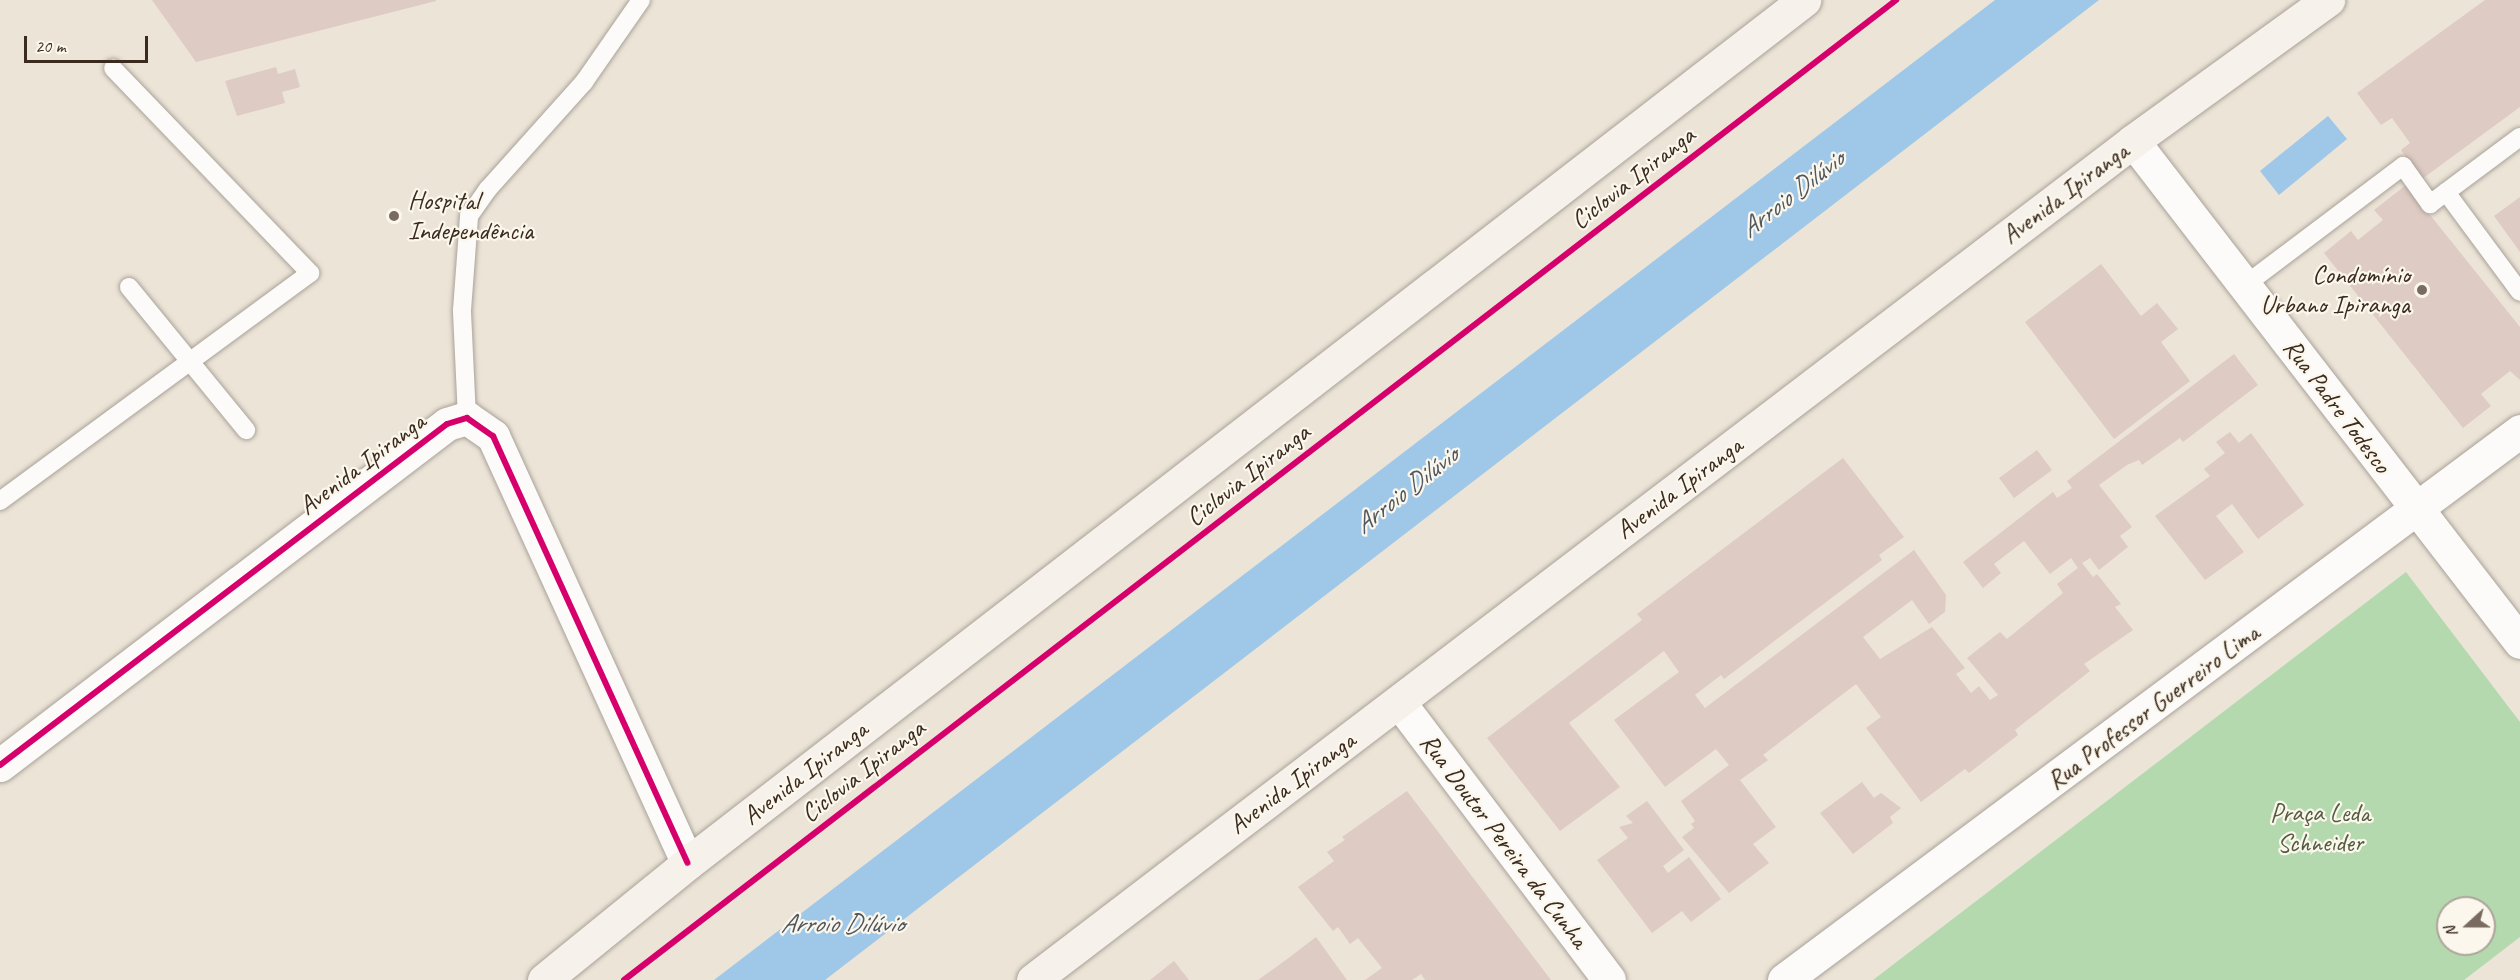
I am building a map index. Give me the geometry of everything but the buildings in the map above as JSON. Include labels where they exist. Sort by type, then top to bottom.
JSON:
[{"type":"main road","name":"Avenida Ipiranga","points":[[544,980],[688,863],[1804,0]]},
{"type":"main road","name":"Avenida Ipiranga","points":[[1033,980],[2133,141],[2328,0]]},
{"type":"street","name":"Rua Padre Todesco","points":[[2133,141],[2520,642]]},
{"type":"street","name":"Avenida Ipiranga","points":[[0,765],[447,424],[467,418],[493,436],[688,863]]},
{"type":"street","name":"Rua Professor Guerreiro Lima","points":[[1784,980],[2520,431]]},
{"type":"street","name":"Rua Doutor Pereira da Cunha","points":[[1399,702],[1609,980]]},
{"type":"lane","points":[[467,418],[462,310],[469,216],[488,189],[584,82],[641,0]]},
{"type":"lane","points":[[1,498],[310,273],[113,68]]},
{"type":"lane","points":[[2245,285],[2403,166],[2430,204],[2520,137]]},
{"type":"lane","points":[[2446,192],[2520,292]]},
{"type":"lane","points":[[129,287],[246,430]]},
{"type":"green space","name":"Praça Leda Schneider","points":[[2406,572],[2520,722],[2520,937],[2496,955],[2496,896],[2436,896],[2436,956],[2495,956],[2464,980],[1873,980]]},
{"type":"water","name":"Arroio Dilúvio","points":[[1995,0],[2099,0],[825,980],[714,980]]},
{"type":"water","points":[[2328,116],[2347,139],[2279,195],[2260,171]]},
{"type":"cycle path","name":"Ciclovia Ipiranga","points":[[624,980],[1896,0]]},
{"type":"cycle path","points":[[0,765],[447,424],[467,418],[493,436],[688,863]]},
{"type":"place","name":"Hospital Independência","points":[[394,216]]},
{"type":"place","name":"Condomínio Urbano Ipiranga","points":[[2422,290]]}]
